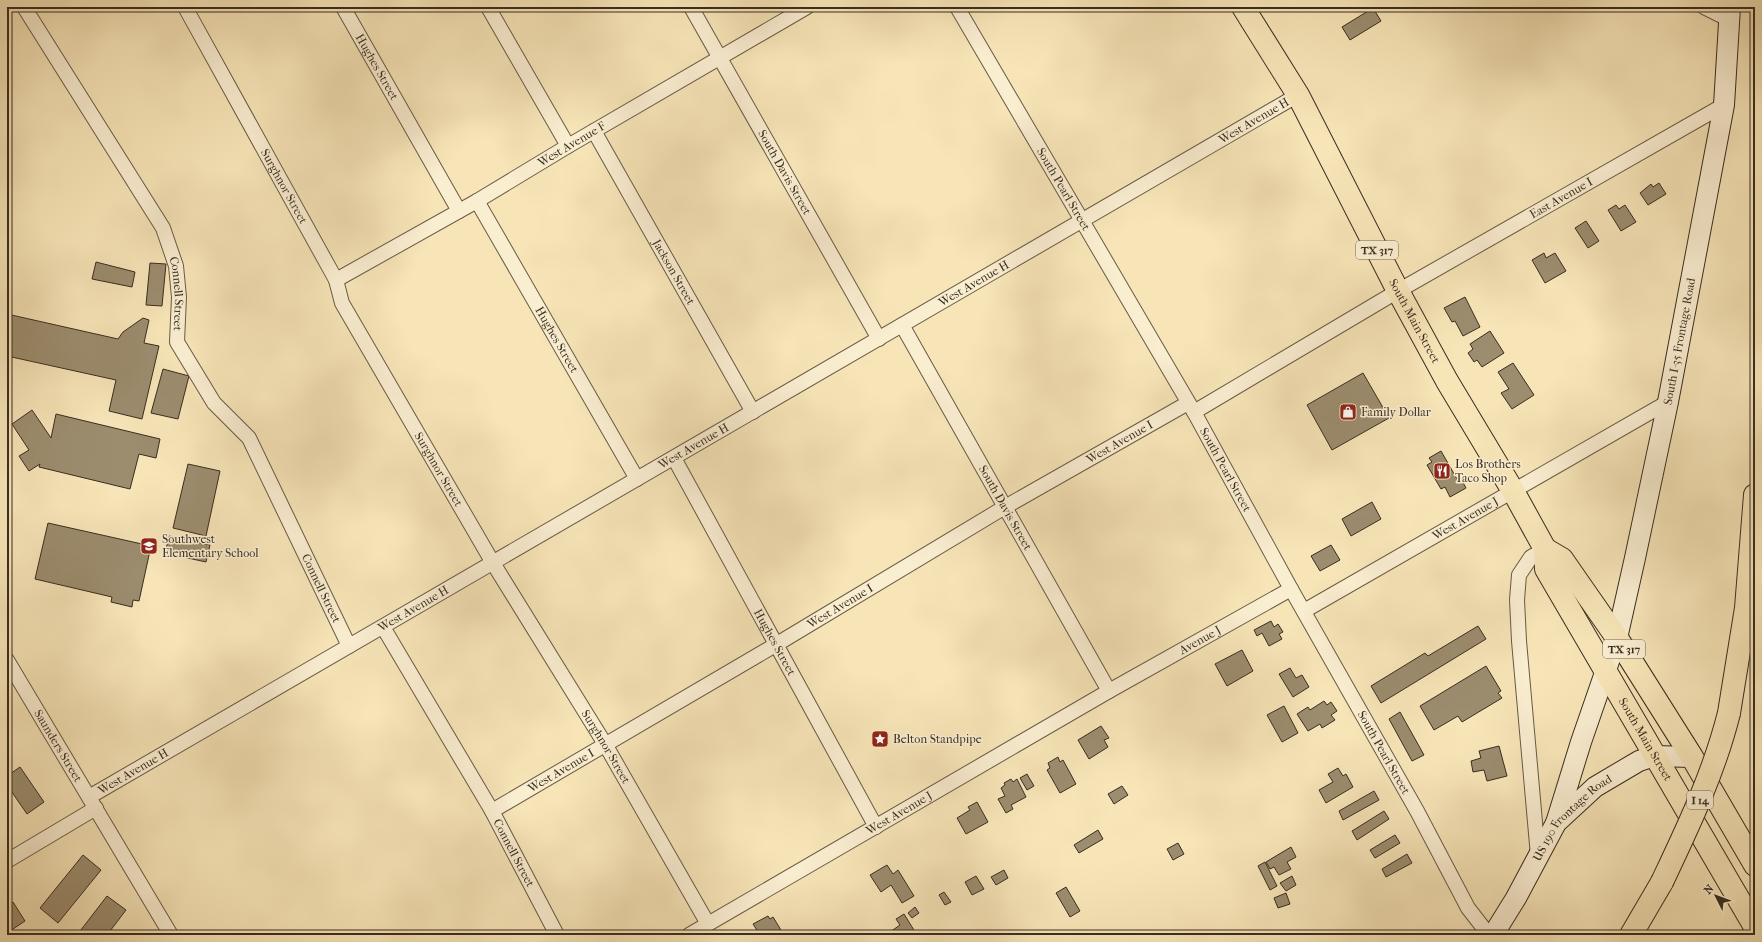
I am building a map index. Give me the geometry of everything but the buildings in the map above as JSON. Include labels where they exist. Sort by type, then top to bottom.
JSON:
[{"type":"main road","name":"South Main Street","points":[[1243,7],[1298,95],[1398,291],[1447,381],[1513,491],[1545,549],[1546,569],[1755,927]]},
{"type":"main road","name":"South I-35 Frontage Road","points":[[1556,823],[1617,638],[1668,402],[1724,105],[1729,13]]},
{"type":"main road","name":"I 14","points":[[1631,935],[1662,882],[1703,793],[1722,743],[1729,713],[1746,608],[1755,495]]},
{"type":"main road","name":"TX 317","points":[[1545,549],[1562,559],[1617,638],[1692,757],[1755,866]]},
{"type":"main road","name":"US 190 Frontage Road","points":[[1493,935],[1516,898],[1556,823],[1595,787],[1639,761],[1654,756],[1692,757]]},
{"type":"street","name":"Connell Street","points":[[24,7],[163,228],[176,266],[179,297],[177,342],[214,403],[249,438],[349,646]]},
{"type":"street","name":"Surghnor Street","points":[[186,7],[336,280],[342,303],[492,563],[605,744],[708,924]]},
{"type":"street","name":"Hughes Street","points":[[343,7],[459,210]]},
{"type":"street","points":[[488,7],[568,146]]},
{"type":"street","name":"South Davis Street","points":[[690,7],[878,339]]},
{"type":"street","name":"West Avenue F","points":[[336,280],[476,201],[807,7]]},
{"type":"street","name":"South Pearl Street","points":[[957,7],[1083,220],[1191,408],[1291,589],[1417,811],[1468,908],[1489,935]]},
{"type":"street","points":[[1704,7],[1729,13]]},
{"type":"street","name":"West Avenue H","points":[[7,860],[93,802],[349,646],[1298,95]]},
{"type":"street","name":"East Avenue I","points":[[1398,291],[1724,105]]},
{"type":"street","name":"Jackson Street","points":[[594,131],[753,412]]},
{"type":"street","name":"Hughes Street","points":[[476,201],[637,479]]},
{"type":"street","name":"West Avenue I","points":[[492,811],[777,644],[1004,507],[1191,408],[1398,291]]},
{"type":"street","name":"South Davis Street","points":[[902,325],[1109,691]]},
{"type":"street","name":"West Avenue J","points":[[1304,611],[1668,402]]},
{"type":"street","name":"Hughes Street","points":[[674,458],[876,827]]},
{"type":"street","points":[[1538,856],[1519,641],[1517,600],[1519,575],[1531,557],[1545,549]]},
{"type":"street","name":"Avenue J","points":[[1109,691],[1291,589]]},
{"type":"street","name":"Connell Street","points":[[382,627],[492,811],[557,935]]},
{"type":"street","name":"Saunders Street","points":[[7,660],[171,935]]},
{"type":"street","name":"West Avenue J","points":[[689,935],[1109,691]]},
{"type":"place","name":"Family Dollar","points":[[1348,412]]},
{"type":"place","name":"Los Brothers Taco Shop","points":[[1442,471]]},
{"type":"place","name":"Southwest Elementary School","points":[[149,546]]},
{"type":"place","name":"Belton Standpipe","points":[[880,739]]}]
